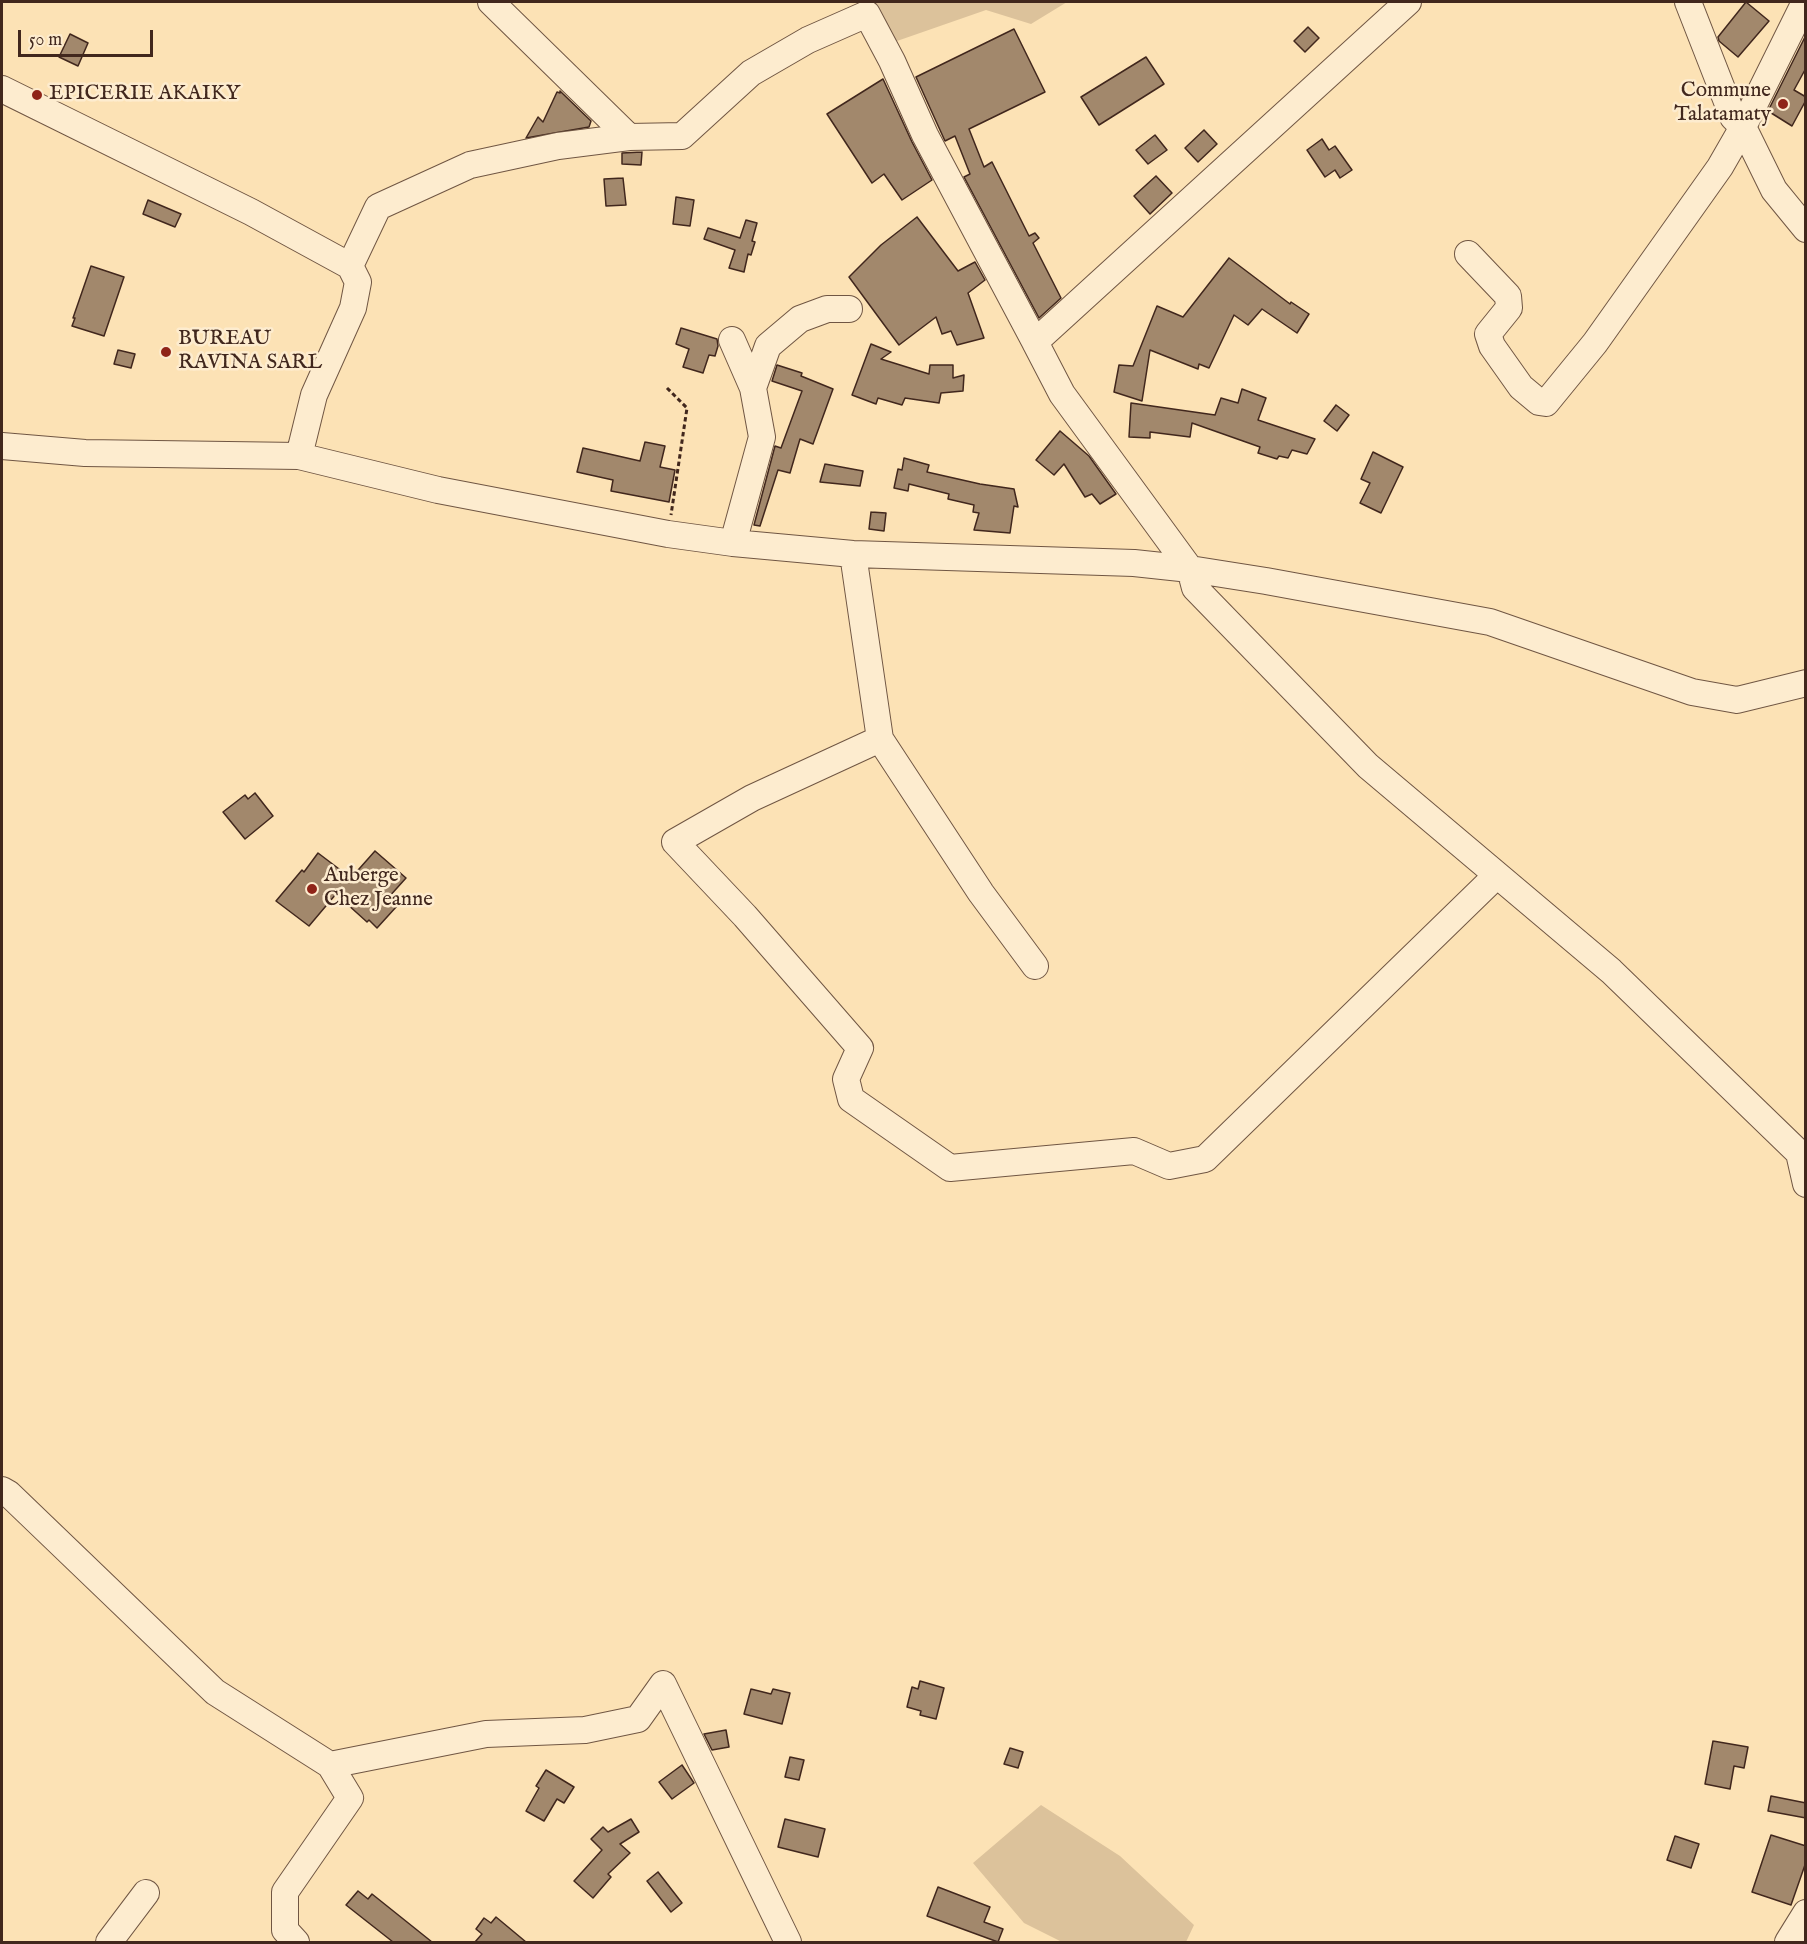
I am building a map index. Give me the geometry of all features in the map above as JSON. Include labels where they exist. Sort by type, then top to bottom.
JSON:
[{"type":"street","points":[[491,2],[629,137]]},
{"type":"street","points":[[1035,342],[1408,2]]},
{"type":"street","points":[[1688,2],[1732,117],[1743,127],[1774,190],[1806,229]]},
{"type":"street","points":[[1468,254],[1508,296],[1509,308],[1488,334],[1492,346],[1521,387],[1539,402],[1546,403],[1596,343],[1720,167],[1743,127],[1805,2]]},
{"type":"street","points":[[350,266],[378,207],[470,165],[558,146],[629,137],[682,136],[751,73],[865,8],[925,135],[1062,394],[1190,568],[1195,588],[1368,766],[1611,971],[1802,1155],[1806,1184]]},
{"type":"street","points":[[2,89],[251,212],[350,266],[358,282],[353,308],[314,395],[298,456]]},
{"type":"street","points":[[753,388],[768,346],[800,319],[827,309],[849,309]]},
{"type":"street","points":[[732,340],[753,388],[762,437],[733,543]]},
{"type":"street","points":[[2,446],[84,453],[298,456],[438,490],[668,534],[733,543],[853,554],[1134,563],[1190,568],[1490,622],[1692,692],[1737,700],[1806,683]]},
{"type":"street","points":[[853,554],[880,739],[981,893],[1035,966]]},
{"type":"street","points":[[880,739],[752,798],[675,842],[745,915],[860,1048],[846,1079],[851,1099],[950,1168],[1134,1151],[1169,1166],[1205,1159],[1497,874]]},
{"type":"street","points":[[2,1490],[9,1494],[215,1692],[330,1765],[350,1798],[285,1892],[285,1930],[296,1942]]},
{"type":"street","points":[[330,1765],[486,1734],[585,1730],[638,1719],[663,1684],[788,1942]]},
{"type":"street","points":[[109,1942],[146,1893]]},
{"type":"street","points":[[1788,1942],[1806,1913]]},
{"type":"path","points":[[667,387],[687,408],[668,534]]},
{"type":"shaded area","points":[[869,2],[1067,2],[1031,24],[986,10],[897,41]]},
{"type":"shaded area","points":[[1041,1805],[1120,1856],[1194,1925],[1186,1942],[1062,1942],[1024,1923],[973,1863]]},
{"type":"building","points":[[1746,2],[1769,21],[1738,57],[1719,41],[1718,37]]},
{"type":"building","points":[[1308,27],[1319,38],[1305,52],[1294,41]]},
{"type":"building","points":[[1014,29],[1045,92],[969,129],[984,167],[992,162],[1029,236],[1035,233],[1039,238],[1033,243],[1061,298],[1039,318],[964,177],[970,174],[955,136],[945,141],[916,77]]},
{"type":"building","points":[[70,34],[88,43],[78,66],[59,57]]},
{"type":"building","points":[[1806,35],[1806,68],[1794,90],[1806,97],[1806,100],[1792,126],[1768,111]]},
{"type":"building","points":[[1146,57],[1164,84],[1099,125],[1081,97]]},
{"type":"building","points":[[883,79],[932,180],[902,200],[884,174],[872,183],[827,114]]},
{"type":"building","points":[[560,91],[591,121],[589,127],[526,138],[538,117],[543,122],[557,92],[560,93]]},
{"type":"building","points":[[1204,130],[1217,144],[1198,162],[1185,148]]},
{"type":"building","points":[[1155,135],[1167,150],[1148,164],[1136,150]]},
{"type":"building","points":[[1322,139],[1329,150],[1335,146],[1352,170],[1340,178],[1335,170],[1325,177],[1307,150]]},
{"type":"building","points":[[642,152],[641,165],[622,164],[622,153]]},
{"type":"building","points":[[1156,176],[1172,193],[1150,214],[1134,196]]},
{"type":"building","points":[[623,178],[626,205],[606,206],[604,179]]},
{"type":"building","points":[[676,197],[694,200],[690,226],[673,224]]},
{"type":"building","points":[[148,200],[181,214],[175,227],[143,214]]},
{"type":"building","points":[[917,217],[958,271],[975,262],[985,280],[968,293],[984,338],[957,345],[951,331],[942,334],[936,317],[899,345],[849,277],[881,245]]},
{"type":"building","points":[[746,220],[757,223],[752,241],[755,242],[751,255],[748,254],[744,272],[729,268],[735,250],[704,239],[708,228],[740,238]]},
{"type":"building","points":[[1229,258],[1290,304],[1291,302],[1309,314],[1297,333],[1262,309],[1248,325],[1234,315],[1209,368],[1199,364],[1198,369],[1150,350],[1142,401],[1114,392],[1119,365],[1133,366],[1157,306],[1183,317]]},
{"type":"building","points":[[91,266],[124,277],[104,336],[72,326]]},
{"type":"building","points":[[681,328],[717,339],[718,346],[715,356],[709,355],[703,373],[683,367],[689,349],[676,344]]},
{"type":"building","points":[[871,344],[891,352],[881,359],[929,374],[930,365],[953,365],[953,378],[964,375],[963,391],[941,393],[939,403],[905,398],[902,405],[878,398],[876,404],[852,395]]},
{"type":"building","points":[[118,350],[135,354],[131,368],[114,364]]},
{"type":"building","points":[[777,365],[802,373],[801,376],[833,389],[813,444],[800,439],[790,473],[778,470],[760,526],[754,525],[775,446],[781,448],[802,391],[772,381]]},
{"type":"building","points":[[1242,389],[1266,398],[1258,420],[1315,439],[1307,454],[1292,450],[1288,458],[1279,456],[1277,459],[1258,453],[1260,447],[1192,423],[1190,437],[1150,432],[1150,438],[1129,437],[1131,403],[1215,415],[1221,398],[1238,403]]},
{"type":"building","points":[[1336,405],[1349,415],[1337,431],[1324,421]]},
{"type":"building","points":[[1060,431],[1089,456],[1116,494],[1100,504],[1092,494],[1085,497],[1064,464],[1054,475],[1036,460]]},
{"type":"building","points":[[645,442],[665,446],[660,467],[675,470],[669,502],[611,491],[613,480],[577,472],[583,448],[640,461]]},
{"type":"building","points":[[1373,452],[1403,467],[1381,513],[1360,503],[1370,483],[1361,479]]},
{"type":"building","points":[[904,458],[929,465],[927,472],[1014,489],[1018,507],[1014,506],[1010,533],[974,530],[979,513],[973,512],[974,505],[948,499],[949,494],[909,484],[908,491],[894,488],[898,469],[902,470]]},
{"type":"building","points":[[825,464],[863,471],[860,486],[820,482]]},
{"type":"building","points":[[871,512],[886,513],[884,531],[869,529]]},
{"type":"building","points":[[255,793],[273,816],[245,839],[223,812],[245,795],[248,799]]},
{"type":"building","points":[[375,851],[406,878],[388,898],[397,906],[377,928],[336,894],[309,926],[276,901],[302,870],[304,872],[318,853],[351,878]]},
{"type":"building","points":[[920,1681],[944,1688],[936,1719],[920,1715],[921,1711],[907,1707],[912,1687],[918,1689]]},
{"type":"building","points":[[751,1689],[771,1694],[773,1689],[790,1693],[782,1724],[744,1714]]},
{"type":"building","points":[[726,1730],[729,1747],[712,1750],[704,1734]]},
{"type":"building","points":[[1713,1741],[1748,1747],[1744,1768],[1734,1766],[1730,1789],[1705,1784]]},
{"type":"building","points":[[1010,1748],[1023,1752],[1018,1768],[1004,1764]]},
{"type":"building","points":[[790,1757],[804,1760],[799,1780],[785,1777]]},
{"type":"building","points":[[682,1765],[694,1783],[672,1799],[659,1782]]},
{"type":"building","points":[[546,1770],[574,1787],[564,1803],[557,1799],[544,1821],[526,1811],[539,1788],[536,1786]]},
{"type":"building","points":[[1771,1796],[1806,1803],[1806,1818],[1768,1811]]},
{"type":"building","points":[[631,1819],[639,1832],[620,1844],[630,1853],[608,1874],[611,1877],[593,1898],[574,1881],[602,1850],[591,1839],[603,1827],[608,1832]]},
{"type":"building","points":[[785,1819],[825,1829],[818,1857],[778,1847]]},
{"type":"building","points":[[1771,1835],[1806,1846],[1806,1862],[1791,1905],[1752,1892]]},
{"type":"building","points":[[1675,1836],[1699,1844],[1691,1868],[1667,1860]]},
{"type":"building","points":[[658,1872],[682,1903],[671,1912],[647,1881]]},
{"type":"building","points":[[938,1887],[990,1907],[984,1922],[1003,1929],[998,1942],[927,1916]]},
{"type":"building","points":[[358,1891],[368,1899],[372,1894],[432,1942],[393,1942],[346,1905]]},
{"type":"building","points":[[496,1917],[526,1942],[475,1942],[482,1934],[476,1929],[484,1918],[491,1923]]},
{"type":"place","name":"EPICERIE AKAIKY","points":[[37,95]]},
{"type":"place","name":"Commune Talatamaty","points":[[1783,104]]},
{"type":"place","name":"BUREAU RAVINA SARL","points":[[166,352]]},
{"type":"place","name":"Auberge Chez Jeanne","points":[[312,889]]}]
